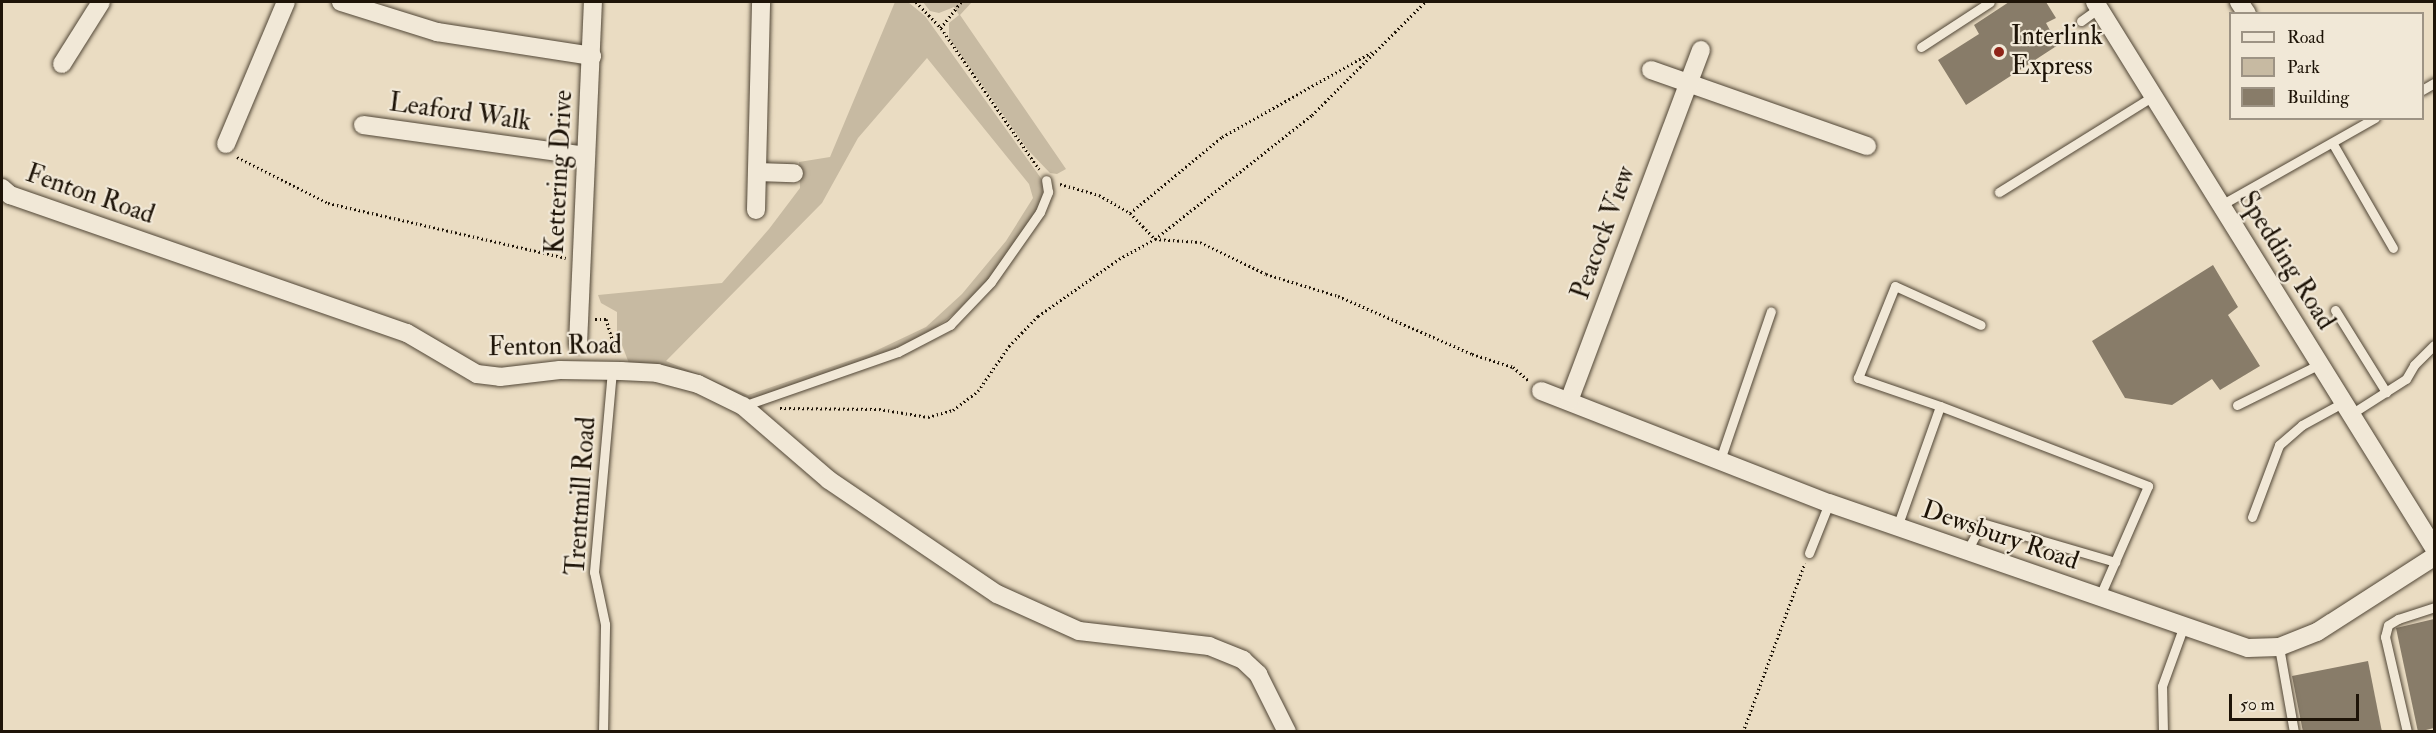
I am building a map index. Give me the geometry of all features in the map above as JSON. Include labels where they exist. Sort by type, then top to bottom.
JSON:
[{"type":"street","points":[[62,64],[101,2]]},
{"type":"street","points":[[226,144],[285,2]]},
{"type":"street","points":[[341,2],[437,32],[592,56]]},
{"type":"street","name":"Kettering Drive","points":[[578,344],[593,2]]},
{"type":"street","points":[[756,210],[761,2]]},
{"type":"street","name":"Spedding Road","points":[[2101,4],[2153,96],[2434,548]]},
{"type":"street","name":"Peacock View","points":[[1569,401],[1701,50]]},
{"type":"street","points":[[1651,70],[1867,146]]},
{"type":"street","name":"Leaford Walk","points":[[363,125],[585,156]]},
{"type":"street","points":[[757,172],[794,173]]},
{"type":"street","name":"Fenton Road","points":[[2,188],[10,195],[407,333],[477,374],[500,377],[560,370],[616,371],[657,373],[698,384],[743,406],[829,480],[997,594],[1079,630],[1209,646],[1243,660],[1258,675],[1287,732]]},
{"type":"street","name":"Dewsbury Road","points":[[1541,391],[1829,503],[2183,628],[2248,648],[2279,646],[2317,632],[2434,557]]},
{"type":"lane","points":[[1921,47],[1990,2]]},
{"type":"lane","points":[[2081,21],[2101,4]]},
{"type":"lane","points":[[1999,192],[2153,96]]},
{"type":"lane","points":[[2221,204],[2333,144],[2372,120]]},
{"type":"lane","points":[[2333,144],[2393,248]]},
{"type":"lane","points":[[743,406],[888,356],[950,325],[991,282],[1034,221],[1048,192],[1047,180]]},
{"type":"lane","points":[[1981,325],[1895,286],[1858,378],[1940,406],[2148,486],[2099,598]]},
{"type":"lane","points":[[2335,310],[2386,392]]},
{"type":"lane","points":[[1720,460],[1771,311]]},
{"type":"lane","points":[[2252,517],[2279,445],[2302,425],[2386,392],[2406,379],[2414,365],[2434,345]]},
{"type":"lane","points":[[2237,405],[2320,364]]},
{"type":"lane","name":"Trentmill Road","points":[[603,732],[605,624],[594,572],[616,371]]},
{"type":"lane","points":[[1897,527],[1940,406]]},
{"type":"lane","points":[[1809,553],[1829,503]]},
{"type":"lane","points":[[1967,551],[1982,523],[2115,562]]},
{"type":"lane","points":[[2407,732],[2385,637],[2388,626],[2398,619],[2434,607]]},
{"type":"lane","points":[[2163,732],[2162,686],[2183,628]]},
{"type":"lane","points":[[2279,646],[2294,732]]},
{"type":"path","points":[[916,2],[941,28],[1047,180],[1099,195],[1131,213],[1155,239],[1200,242],[1266,274],[1338,296],[1472,354],[1513,367],[1541,391]]},
{"type":"path","points":[[941,28],[962,2]]},
{"type":"path","points":[[777,407],[879,410],[928,417],[953,410],[978,391],[1009,346],[1038,316],[1119,259],[1155,239],[1312,115],[1425,2]]},
{"type":"path","points":[[1131,213],[1222,137],[1376,50]]},
{"type":"path","points":[[226,144],[239,160],[328,203],[581,262]]},
{"type":"path","points":[[578,318],[606,319],[616,371]]},
{"type":"path","points":[[1743,732],[1809,553]]},
{"type":"green space","points":[[895,2],[908,2],[925,16],[1043,181],[1042,197],[1031,222],[987,281],[955,313],[930,332],[887,352],[745,401],[630,366],[617,332],[617,312],[601,303],[598,295],[722,283],[769,229],[800,188],[799,162],[830,157]],"holes":[[[927,58],[1029,184],[1033,198],[1006,241],[962,294],[926,327],[869,354],[748,395],[666,361],[822,203],[858,138]]]},
{"type":"green space","points":[[923,2],[972,2],[960,15],[1066,169],[1057,174],[1050,173],[1028,150],[949,38],[949,23],[959,15],[954,7],[939,13],[930,11]]},
{"type":"building","name":"Interlink Express","points":[[2009,2],[2046,2],[2056,18],[2046,23],[2058,45],[1966,105],[1938,60],[1979,34],[1974,25]]},
{"type":"building","points":[[2213,265],[2238,307],[2228,315],[2260,366],[2220,390],[2212,379],[2172,405],[2125,398],[2092,341]]},
{"type":"building","points":[[2434,619],[2434,728],[2418,732],[2396,628]]},
{"type":"building","points":[[2368,661],[2382,732],[2303,732],[2292,676]]},
{"type":"place","name":"Interlink Express","points":[[1999,52]]}]
